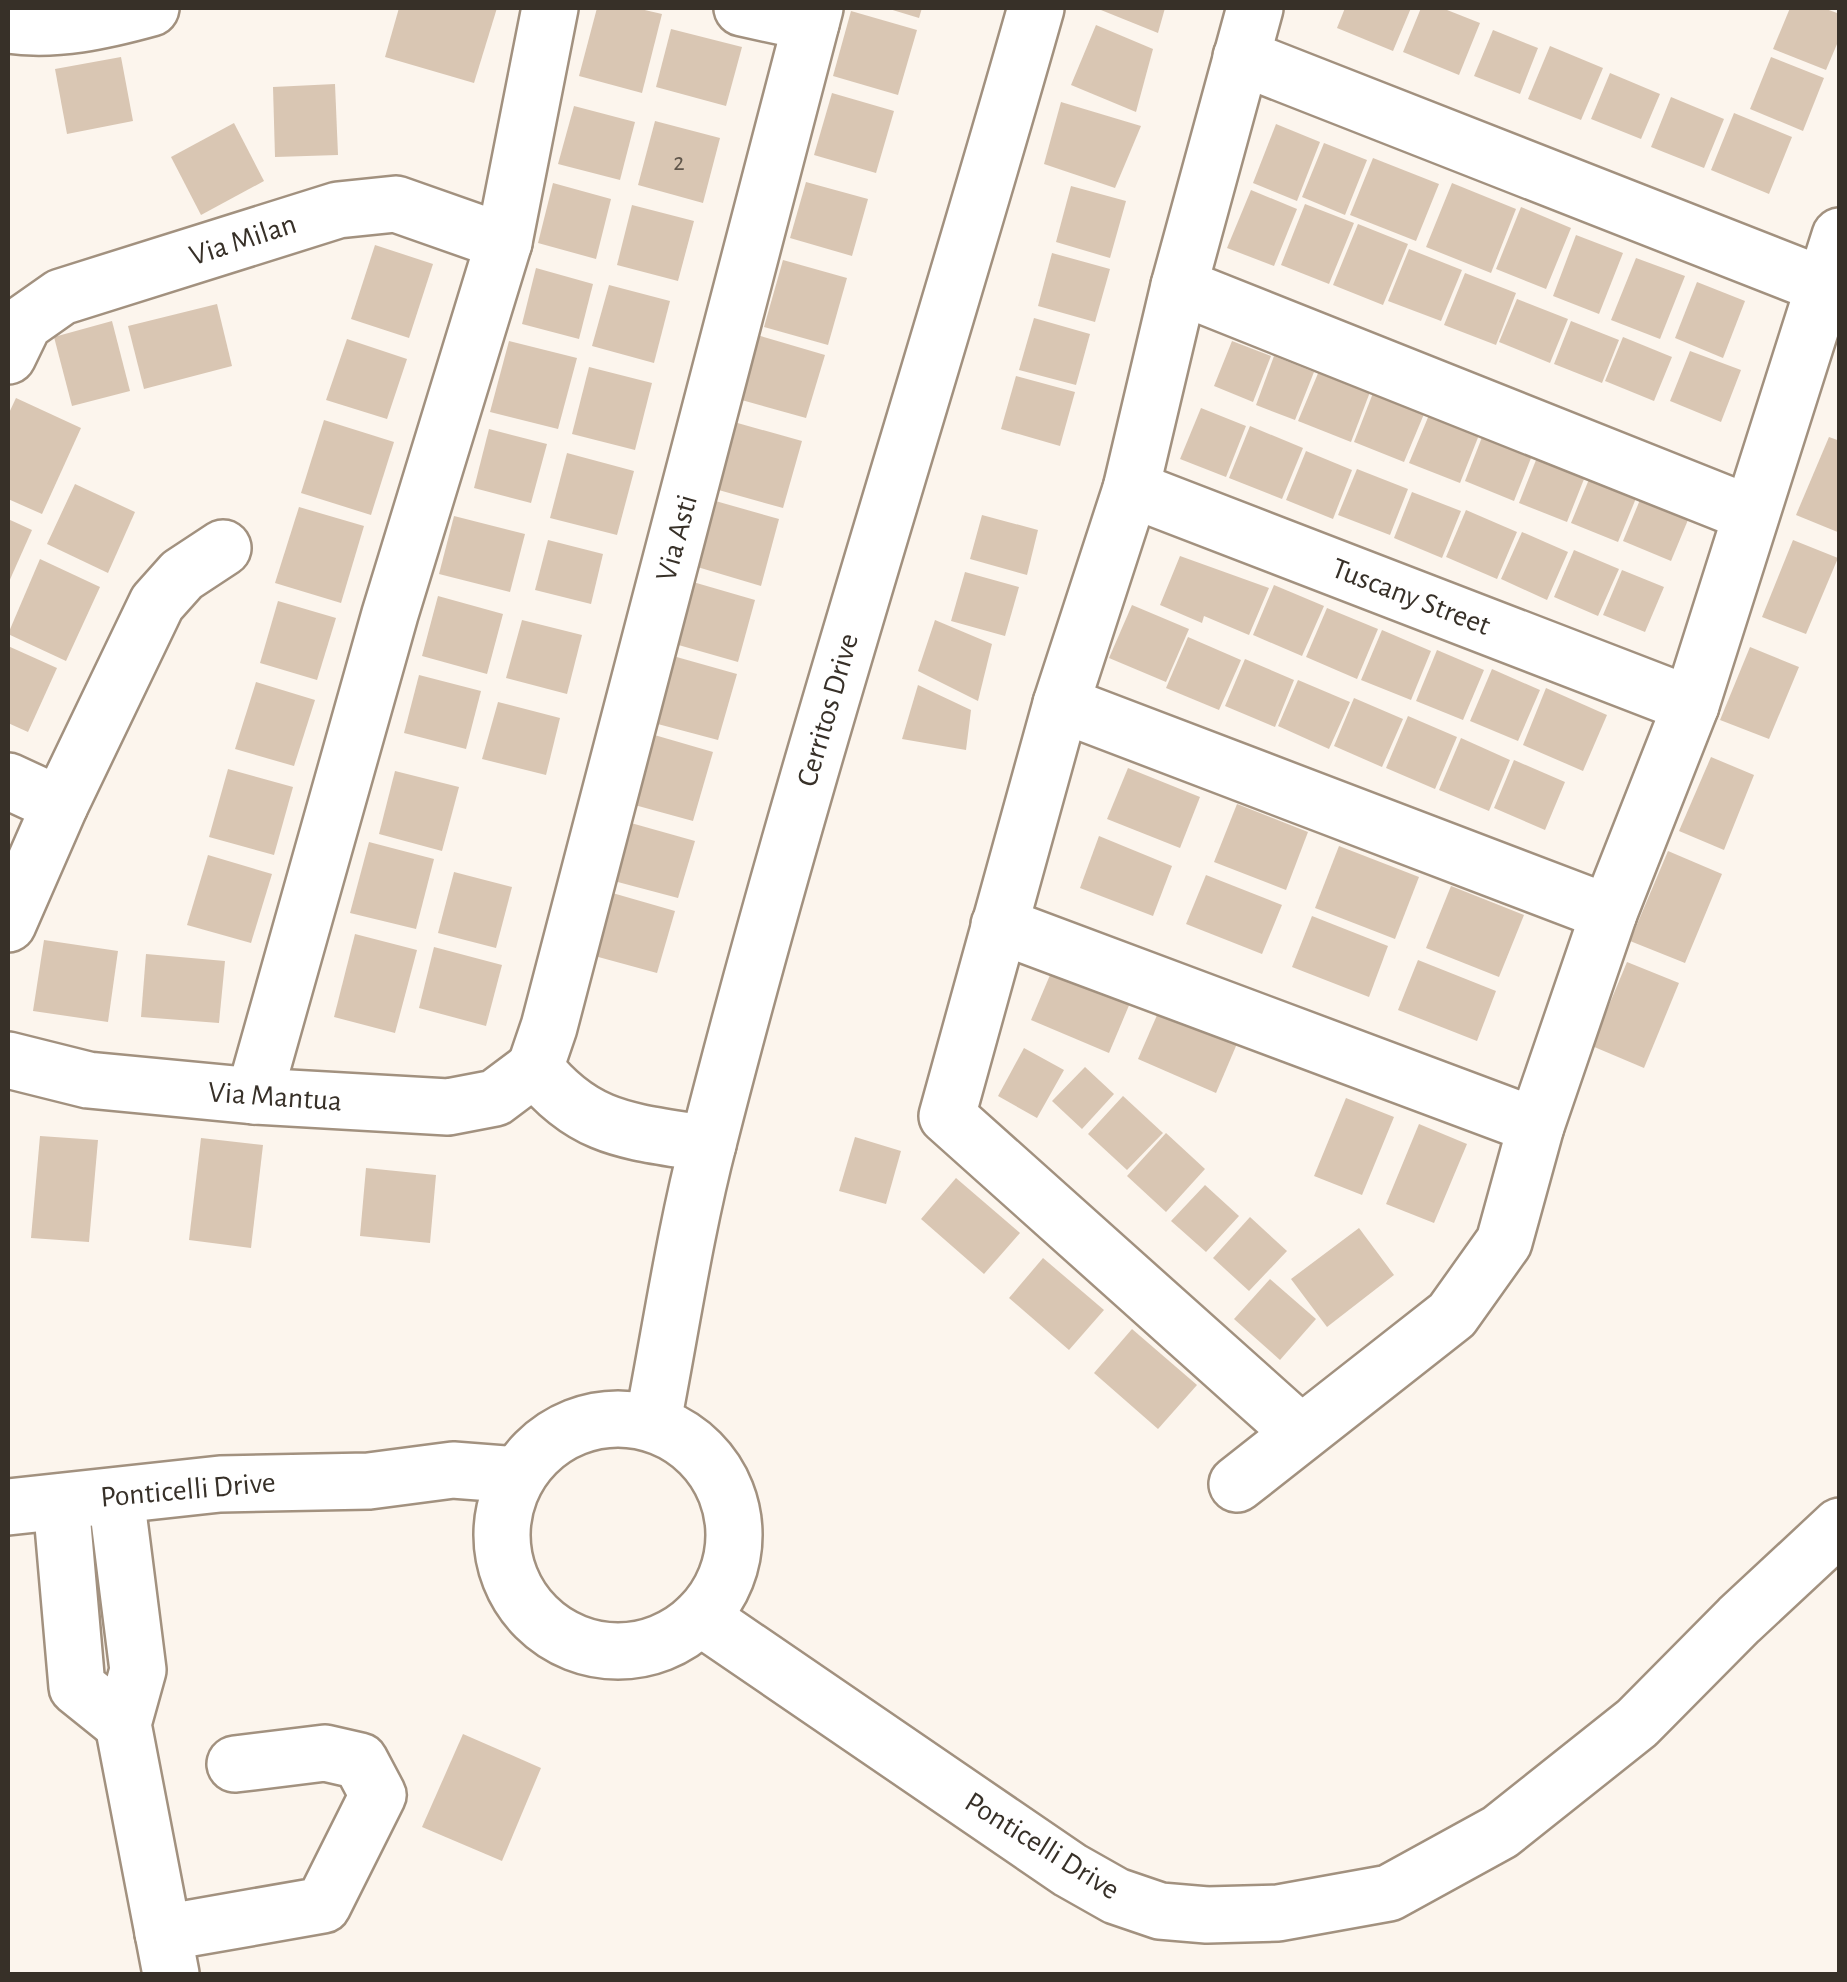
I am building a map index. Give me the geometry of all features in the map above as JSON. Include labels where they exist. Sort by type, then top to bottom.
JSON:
[{"type":"street","points":[[8,25],[40,30],[151,8]]},
{"type":"street","points":[[254,1096],[390,614],[504,242],[550,8]]},
{"type":"street","points":[[742,8],[813,15]]},
{"type":"street","name":"Cerritos Drive","points":[[653,1421],[708,1144],[821,728],[964,260],[1036,8]]},
{"type":"street","name":"Via Asti","points":[[535,1068],[549,1028],[813,15]]},
{"type":"street","points":[[1237,1484],[1452,1315],[1504,1242],[1536,1126],[1609,913],[1691,704],[1831,261],[1248,32],[1179,286],[1132,489],[1061,704],[947,1116],[1301,1433]]},
{"type":"street","name":"Via Milan","points":[[8,356],[24,324],[61,298],[338,210],[396,204],[504,242]]},
{"type":"street","points":[[1179,286],[1751,514]]},
{"type":"street","name":"Tuscany Street","points":[[1132,489],[1691,704]]},
{"type":"street","points":[[8,924],[60,804],[157,603],[182,574],[222,548]]},
{"type":"street","points":[[1061,704],[1609,913]]},
{"type":"street","points":[[8,780],[60,804]]},
{"type":"street","points":[[999,925],[1536,1126]]},
{"type":"street","name":"Via Mantua","points":[[8,1060],[88,1080],[254,1096],[448,1107],[495,1098],[535,1068]]},
{"type":"street","points":[[535,1068],[558,1096],[594,1120],[708,1144]]},
{"type":"street","points":[[607,1418],[653,1421],[703,1455],[723,1484],[734,1519],[733,1555],[721,1588],[700,1617],[670,1640],[634,1651],[597,1650],[562,1637],[532,1614],[511,1582],[502,1546],[512,1492],[542,1448],[572,1428],[607,1418]]},
{"type":"street","name":"Ponticelli Drive","points":[[8,1508],[220,1484],[369,1481],[453,1470],[512,1492]]},
{"type":"street","points":[[116,1496],[138,1670],[123,1724],[167,1954],[323,1904],[378,1795],[360,1761],[325,1753],[235,1764]]},
{"type":"street","points":[[61,1502],[77,1686],[123,1724]]},
{"type":"street","name":"Ponticelli Drive","points":[[700,1617],[1070,1870],[1116,1896],[1160,1911],[1278,1914],[1389,1893],[1500,1832],[1637,1723],[1840,1526]]},
{"type":"building","points":[[399,8],[497,8],[474,83],[385,57]]},
{"type":"building","points":[[597,8],[636,8],[662,14],[642,93],[579,76]]},
{"type":"building","points":[[886,8],[922,8],[919,18]]},
{"type":"building","points":[[1096,8],[1165,8],[1158,33]]},
{"type":"building","points":[[1345,8],[1411,8],[1393,51],[1337,28]]},
{"type":"building","points":[[1421,8],[1442,8],[1480,23],[1459,75],[1403,52]]},
{"type":"building","points":[[1790,8],[1823,8],[1840,14],[1840,37],[1826,70],[1773,49]]},
{"type":"building","points":[[851,11],[917,30],[898,95],[833,76]]},
{"type":"building","points":[[1096,25],[1153,49],[1136,112],[1071,85]]},
{"type":"building","points":[[671,29],[742,47],[726,106],[656,87]]},
{"type":"building","points":[[1493,30],[1538,48],[1520,94],[1474,76]]},
{"type":"building","points":[[1550,46],[1603,68],[1581,120],[1528,99]]},
{"type":"building","points":[[121,57],[133,121],[67,134],[55,69]]},
{"type":"building","points":[[1771,57],[1824,78],[1803,131],[1750,109]]},
{"type":"building","points":[[1610,73],[1660,94],[1641,139],[1591,119]]},
{"type":"building","points":[[335,84],[338,155],[275,157],[273,87]]},
{"type":"building","points":[[832,93],[894,111],[876,173],[814,155]]},
{"type":"building","points":[[1671,97],[1724,119],[1704,168],[1651,147]]},
{"type":"building","points":[[1061,102],[1141,126],[1115,188],[1044,164]]},
{"type":"building","points":[[574,106],[635,122],[620,180],[558,164]]},
{"type":"building","points":[[1734,113],[1792,137],[1769,194],[1711,170]]},
{"type":"building","points":[[655,121],[720,138],[703,203],[638,185]]},
{"type":"building","points":[[234,123],[264,181],[201,215],[171,157]]},
{"type":"building","points":[[1276,124],[1320,142],[1297,201],[1253,183]]},
{"type":"building","points":[[1324,143],[1367,160],[1345,215],[1302,197]]},
{"type":"building","points":[[1373,158],[1439,184],[1416,241],[1350,215]]},
{"type":"building","points":[[806,182],[868,199],[852,256],[790,238]]},
{"type":"building","points":[[553,183],[611,199],[596,259],[538,243]]},
{"type":"building","points":[[1452,183],[1516,209],[1491,273],[1426,247]]},
{"type":"building","points":[[1071,186],[1126,201],[1110,258],[1056,242]]},
{"type":"building","points":[[1251,190],[1297,209],[1274,266],[1227,248]]},
{"type":"building","points":[[1305,204],[1354,223],[1329,284],[1281,265]]},
{"type":"building","points":[[632,205],[694,221],[678,281],[617,265]]},
{"type":"building","points":[[1521,207],[1571,228],[1546,289],[1496,269]]},
{"type":"building","points":[[1358,224],[1408,244],[1383,305],[1333,285]]},
{"type":"building","points":[[1576,235],[1623,253],[1599,314],[1553,296]]},
{"type":"building","points":[[375,245],[433,264],[409,338],[351,319]]},
{"type":"building","points":[[1409,249],[1462,270],[1441,321],[1388,301]]},
{"type":"building","points":[[1052,253],[1110,269],[1095,322],[1038,306]]},
{"type":"building","points":[[1636,258],[1685,276],[1660,339],[1611,320]]},
{"type":"building","points":[[783,260],[847,278],[828,345],[764,327]]},
{"type":"building","points":[[536,268],[593,284],[579,339],[522,324]]},
{"type":"building","points":[[1465,273],[1516,293],[1496,345],[1444,325]]},
{"type":"building","points":[[1697,282],[1745,301],[1723,358],[1675,338]]},
{"type":"building","points":[[609,285],[670,301],[654,363],[592,346]]},
{"type":"building","points":[[1517,299],[1568,319],[1550,363],[1499,342]]},
{"type":"building","points":[[217,304],[232,366],[144,389],[128,326]]},
{"type":"building","points":[[1034,318],[1090,334],[1076,385],[1019,370]]},
{"type":"building","points":[[112,321],[130,391],[72,406],[54,337]]},
{"type":"building","points":[[1571,321],[1619,340],[1602,383],[1554,364]]},
{"type":"building","points":[[757,335],[825,355],[806,418],[738,399]]},
{"type":"building","points":[[1623,337],[1672,357],[1654,401],[1605,381]]},
{"type":"building","points":[[347,339],[407,359],[387,419],[326,400]]},
{"type":"building","points":[[509,341],[577,358],[558,429],[490,412]]},
{"type":"building","points":[[1232,341],[1271,356],[1253,402],[1214,386]]},
{"type":"building","points":[[1690,351],[1741,370],[1721,422],[1670,401]]},
{"type":"building","points":[[1274,356],[1314,372],[1295,420],[1256,405]]},
{"type":"building","points":[[589,367],[652,383],[635,450],[572,434]]},
{"type":"building","points":[[1319,371],[1370,392],[1351,442],[1298,421]]},
{"type":"building","points":[[1016,376],[1075,392],[1060,446],[1001,429]]},
{"type":"building","points":[[1373,393],[1424,414],[1404,462],[1354,442]]},
{"type":"building","points":[[16,398],[81,428],[42,514],[8,499],[8,415]]},
{"type":"building","points":[[1201,408],[1246,426],[1226,477],[1180,459]]},
{"type":"building","points":[[1429,415],[1479,435],[1460,483],[1409,463]]},
{"type":"building","points":[[324,420],[394,442],[371,515],[301,493]]},
{"type":"building","points":[[734,422],[802,441],[783,508],[715,489]]},
{"type":"building","points":[[1250,426],[1303,448],[1282,499],[1229,478]]},
{"type":"building","points":[[489,429],[547,444],[531,503],[474,488]]},
{"type":"building","points":[[1484,432],[1533,453],[1514,501],[1465,481]]},
{"type":"building","points":[[1829,437],[1840,441],[1840,533],[1796,515]]},
{"type":"building","points":[[1306,451],[1352,470],[1333,519],[1286,500]]},
{"type":"building","points":[[567,453],[634,471],[617,535],[550,518]]},
{"type":"building","points":[[1538,455],[1586,474],[1567,522],[1519,503]]},
{"type":"building","points":[[1357,469],[1408,489],[1390,535],[1338,515]]},
{"type":"building","points":[[1592,472],[1639,491],[1618,542],[1571,523]]},
{"type":"building","points":[[75,484],[135,512],[108,573],[47,544]]},
{"type":"building","points":[[1412,492],[1461,511],[1442,558],[1394,538]]},
{"type":"building","points":[[1642,495],[1690,515],[1671,561],[1623,541]]},
{"type":"building","points":[[712,500],[779,519],[761,586],[694,566]]},
{"type":"building","points":[[299,507],[364,526],[341,603],[275,583]]},
{"type":"building","points":[[1466,510],[1517,532],[1497,579],[1446,557]]},
{"type":"building","points":[[982,515],[1038,530],[1027,575],[970,559]]},
{"type":"building","points":[[454,516],[525,534],[510,592],[439,574]]},
{"type":"building","points":[[8,519],[32,530],[8,584]]},
{"type":"building","points":[[1522,532],[1568,552],[1547,600],[1501,579]]},
{"type":"building","points":[[548,540],[603,554],[591,604],[535,590]]},
{"type":"building","points":[[1793,540],[1838,558],[1806,634],[1762,617]]},
{"type":"building","points":[[1574,550],[1619,569],[1598,616],[1554,597]]},
{"type":"building","points":[[1180,556],[1269,588],[1249,635],[1204,616],[1202,623],[1160,605]]},
{"type":"building","points":[[40,559],[100,587],[66,661],[8,634]]},
{"type":"building","points":[[1622,570],[1664,587],[1645,632],[1603,615]]},
{"type":"building","points":[[965,572],[1019,587],[1005,636],[951,621]]},
{"type":"building","points":[[693,582],[755,600],[738,662],[675,644]]},
{"type":"building","points":[[1274,585],[1324,606],[1302,656],[1253,635]]},
{"type":"building","points":[[438,596],[503,614],[487,674],[422,656]]},
{"type":"building","points":[[278,601],[336,618],[317,680],[260,663]]},
{"type":"building","points":[[1132,605],[1189,629],[1166,682],[1109,658]]},
{"type":"building","points":[[1327,608],[1378,629],[1357,679],[1306,657]]},
{"type":"building","points":[[522,620],[582,635],[567,694],[506,678]]},
{"type":"building","points":[[935,620],[992,644],[978,701],[918,671]]},
{"type":"building","points":[[1382,630],[1431,651],[1411,700],[1361,680]]},
{"type":"building","points":[[1188,637],[1241,660],[1219,710],[1166,688]]},
{"type":"building","points":[[8,646],[57,668],[28,732],[8,723]]},
{"type":"building","points":[[1750,647],[1799,667],[1769,739],[1720,720]]},
{"type":"building","points":[[1437,650],[1484,670],[1463,720],[1416,701]]},
{"type":"building","points":[[673,656],[737,674],[718,740],[654,723]]},
{"type":"building","points":[[1245,659],[1294,680],[1275,727],[1225,706]]},
{"type":"building","points":[[1492,669],[1540,690],[1518,741],[1470,721]]},
{"type":"building","points":[[419,675],[481,691],[466,749],[404,733]]},
{"type":"building","points":[[1298,680],[1350,702],[1329,749],[1278,726]]},
{"type":"building","points":[[256,682],[315,700],[294,766],[235,749]]},
{"type":"building","points":[[918,685],[971,710],[966,750],[902,739]]},
{"type":"building","points":[[1546,688],[1607,715],[1583,771],[1523,745]]},
{"type":"building","points":[[1354,698],[1403,719],[1382,767],[1334,746]]},
{"type":"building","points":[[498,702],[560,718],[546,775],[482,759]]},
{"type":"building","points":[[1408,716],[1457,737],[1435,789],[1386,768]]},
{"type":"building","points":[[651,734],[713,752],[693,821],[631,804]]},
{"type":"building","points":[[1461,738],[1510,760],[1489,811],[1439,790]]},
{"type":"building","points":[[1711,757],[1754,775],[1724,850],[1679,831]]},
{"type":"building","points":[[1514,760],[1565,782],[1545,830],[1494,808]]},
{"type":"building","points":[[1128,768],[1200,797],[1180,848],[1107,819]]},
{"type":"building","points":[[228,769],[293,787],[274,855],[209,837]]},
{"type":"building","points":[[395,771],[459,787],[442,851],[379,834]]},
{"type":"building","points":[[1237,804],[1308,832],[1286,890],[1214,862]]},
{"type":"building","points":[[631,823],[695,841],[678,898],[614,881]]},
{"type":"building","points":[[1099,836],[1172,866],[1153,916],[1080,888]]},
{"type":"building","points":[[369,842],[434,859],[416,929],[350,913]]},
{"type":"building","points":[[1339,846],[1419,877],[1395,939],[1315,908]]},
{"type":"building","points":[[1668,851],[1722,874],[1685,963],[1630,941]]},
{"type":"building","points":[[208,855],[272,874],[251,943],[187,925]]},
{"type":"building","points":[[454,872],[512,887],[496,948],[438,933]]},
{"type":"building","points":[[1206,875],[1282,905],[1262,954],[1186,924]]},
{"type":"building","points":[[1451,886],[1524,915],[1499,977],[1426,948]]},
{"type":"building","points":[[609,892],[675,911],[657,973],[591,955]]},
{"type":"building","points":[[1312,916],[1388,946],[1369,997],[1292,967]]},
{"type":"building","points":[[355,934],[417,950],[395,1033],[334,1017]]},
{"type":"building","points":[[44,940],[118,951],[108,1022],[33,1011]]},
{"type":"building","points":[[434,947],[502,965],[486,1026],[419,1008]]},
{"type":"building","points":[[146,954],[225,961],[219,1023],[141,1017]]},
{"type":"building","points":[[1418,960],[1496,991],[1477,1041],[1398,1010]]},
{"type":"building","points":[[1627,962],[1679,983],[1644,1068],[1592,1046]]},
{"type":"building","points":[[1053,968],[1130,1003],[1109,1053],[1031,1020]]},
{"type":"building","points":[[1161,1006],[1239,1039],[1216,1093],[1138,1059]]},
{"type":"building","points":[[1024,1048],[1064,1070],[1037,1118],[998,1096]]},
{"type":"building","points":[[1085,1067],[1114,1094],[1082,1129],[1052,1101]]},
{"type":"building","points":[[1123,1096],[1163,1133],[1127,1170],[1088,1134]]},
{"type":"building","points":[[1346,1098],[1394,1117],[1362,1195],[1314,1176]]},
{"type":"building","points":[[1419,1124],[1467,1144],[1434,1223],[1386,1204]]},
{"type":"building","points":[[1166,1133],[1205,1169],[1166,1212],[1127,1176]]},
{"type":"building","points":[[40,1136],[98,1140],[89,1242],[31,1238]]},
{"type":"building","points":[[855,1137],[901,1151],[886,1204],[839,1191]]},
{"type":"building","points":[[201,1138],[263,1145],[251,1248],[189,1240]]},
{"type":"building","points":[[366,1168],[436,1175],[430,1243],[360,1236]]},
{"type":"building","points":[[956,1178],[1020,1233],[984,1274],[921,1219]]},
{"type":"building","points":[[1205,1185],[1239,1216],[1206,1252],[1171,1221]]},
{"type":"building","points":[[1250,1217],[1287,1251],[1249,1291],[1213,1258]]},
{"type":"building","points":[[1359,1228],[1394,1275],[1327,1327],[1291,1279]]},
{"type":"building","points":[[1043,1258],[1104,1310],[1069,1350],[1009,1298]]},
{"type":"building","points":[[1270,1279],[1316,1319],[1280,1360],[1234,1319]]},
{"type":"building","points":[[1132,1329],[1197,1385],[1158,1429],[1094,1373]]},
{"type":"building","points":[[463,1734],[541,1768],[502,1861],[422,1827]]}]
